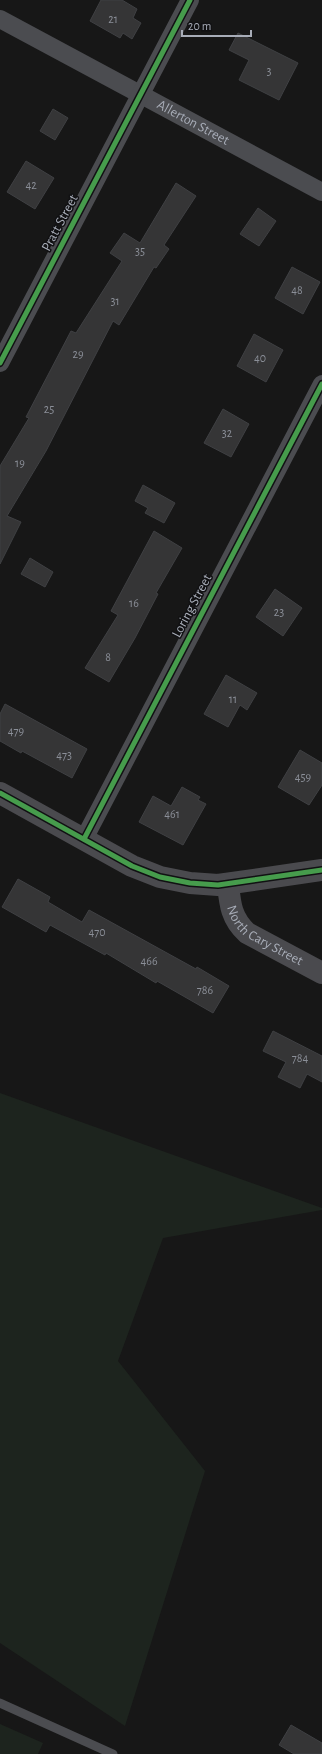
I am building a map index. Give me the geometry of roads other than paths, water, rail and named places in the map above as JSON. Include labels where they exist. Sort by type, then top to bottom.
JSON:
[{"type":"main road","points":[[0,793],[132,866],[160,877],[190,883],[228,884],[322,870]]},
{"type":"main road","name":"North Cary Street","points":[[228,884],[234,919],[247,933],[322,973]]},
{"type":"street","name":"Pratt Street","points":[[0,363],[190,0]]},
{"type":"street","name":"Allerton Street","points":[[0,20],[322,192]]},
{"type":"street","name":"Loring Street","points":[[84,840],[322,384]]},
{"type":"lane","points":[[0,1703],[113,1754]]}]
